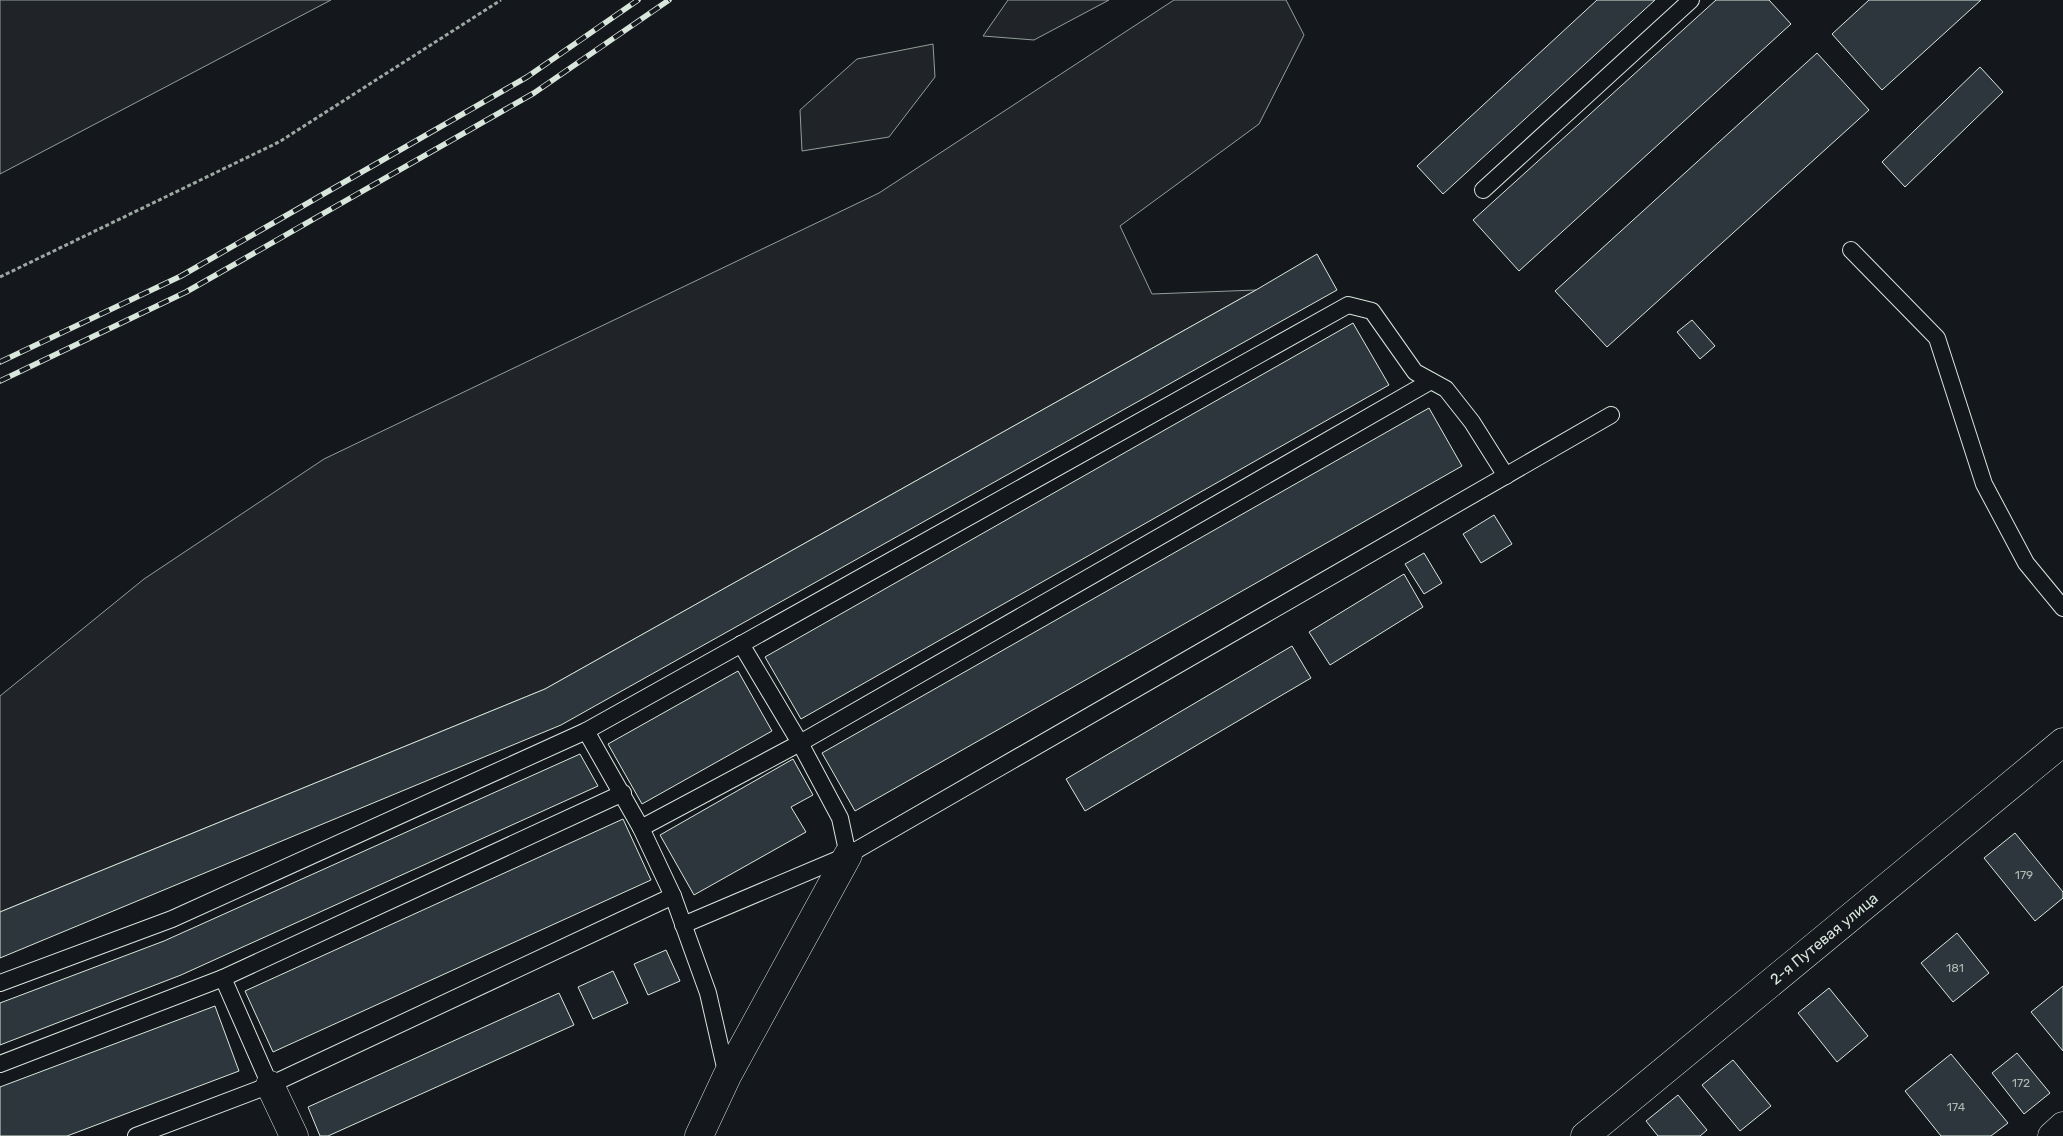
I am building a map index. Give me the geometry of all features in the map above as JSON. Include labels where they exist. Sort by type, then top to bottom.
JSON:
[{"type":"street","name":"2-я Путевая улица","points":[[1585,1136],[2063,742]]},
{"type":"street","points":[[699,1136],[727,1076],[848,855]]},
{"type":"street","points":[[270,1085],[294,1136]]},
{"type":"street","points":[[2052,1136],[2063,1126]]},
{"type":"lane","points":[[1483,190],[1691,0]]},
{"type":"lane","points":[[1851,250],[1937,338],[1984,484],[2026,564],[2063,608]]},
{"type":"lane","points":[[0,983],[172,919],[586,731],[1348,305],[1372,311],[1415,372],[1446,389],[1472,422],[1506,476]]},
{"type":"lane","points":[[642,828],[800,743],[1431,381]]},
{"type":"lane","points":[[683,924],[848,855],[1611,414]]},
{"type":"lane","points":[[741,644],[800,743],[840,818],[848,855]]},
{"type":"lane","points":[[586,731],[642,828],[673,896],[708,993],[727,1076]]},
{"type":"lane","points":[[0,1064],[223,978],[623,793]]},
{"type":"lane","points":[[136,1136],[270,1085],[673,896]]},
{"type":"lane","points":[[223,978],[270,1085]]},
{"type":"path","points":[[0,277],[279,142],[501,0]]},
{"type":"shaded area","points":[[0,0],[331,0],[0,174]]},
{"type":"shaded area","points":[[1008,0],[1109,0],[1034,40],[983,36]]},
{"type":"shaded area","points":[[1174,0],[1286,0],[1304,35],[1259,124],[1120,226],[1152,294],[1256,290],[545,689],[0,912],[0,696],[144,579],[324,459],[879,193]]},
{"type":"shaded area","points":[[933,44],[935,77],[889,137],[802,151],[800,110],[857,59]]},
{"type":"building","points":[[1597,0],[1655,0],[1443,194],[1417,166]]},
{"type":"building","points":[[1716,0],[1769,0],[1791,24],[1519,271],[1473,220]]},
{"type":"building","points":[[1869,0],[1981,0],[1882,90],[1832,34]]},
{"type":"building","points":[[1817,53],[1869,110],[1607,347],[1555,291]]},
{"type":"building","points":[[1980,67],[2003,92],[1905,187],[1882,162]]},
{"type":"building","points":[[1317,254],[1337,290],[561,725],[0,958],[0,912],[545,689]]},
{"type":"building","points":[[1692,320],[1715,346],[1700,359],[1677,332]]},
{"type":"building","points":[[1353,323],[1389,385],[801,719],[765,657]]},
{"type":"building","points":[[1429,408],[1462,466],[855,811],[822,753]]},
{"type":"building","points":[[1494,515],[1512,544],[1481,563],[1463,534]]},
{"type":"building","points":[[1424,553],[1442,583],[1424,594],[1405,564]]},
{"type":"building","points":[[1404,574],[1423,607],[1330,665],[1309,632]]},
{"type":"building","points":[[1292,646],[1311,678],[1085,811],[1066,779]]},
{"type":"building","points":[[738,671],[772,731],[642,804],[608,744]]},
{"type":"building","points":[[580,754],[598,786],[181,975],[0,1045],[0,1003],[164,941]]},
{"type":"building","points":[[793,759],[813,795],[791,807],[806,832],[694,895],[660,835]]},
{"type":"building","points":[[623,819],[651,880],[273,1052],[245,991]]},
{"type":"building","points":[[2015,833],[2063,892],[2063,898],[2035,921],[1984,858]]},
{"type":"building","points":[[1957,933],[1989,973],[1953,1002],[1921,963]]},
{"type":"building","points":[[666,950],[680,981],[648,995],[634,964]]},
{"type":"building","points":[[613,971],[628,1003],[593,1019],[578,987]]},
{"type":"building","points":[[2063,986],[2063,1051],[2031,1012]]},
{"type":"building","points":[[1829,988],[1868,1036],[1837,1062],[1798,1013]]},
{"type":"building","points":[[559,993],[574,1025],[328,1136],[320,1136],[308,1107]]},
{"type":"building","points":[[215,1006],[239,1071],[67,1136],[0,1136],[0,1087]]},
{"type":"building","points":[[2017,1053],[2050,1093],[2024,1114],[1992,1073]]},
{"type":"building","points":[[1951,1054],[2008,1123],[1991,1136],[1941,1136],[1905,1091]]},
{"type":"building","points":[[1733,1060],[1771,1106],[1740,1131],[1702,1085]]},
{"type":"building","points":[[1678,1095],[1707,1130],[1700,1136],[1658,1136],[1646,1121]]},
{"type":"railway","points":[[0,362],[181,276],[527,77],[638,0]]},
{"type":"railway","points":[[0,381],[186,292],[534,93],[669,0]]}]
